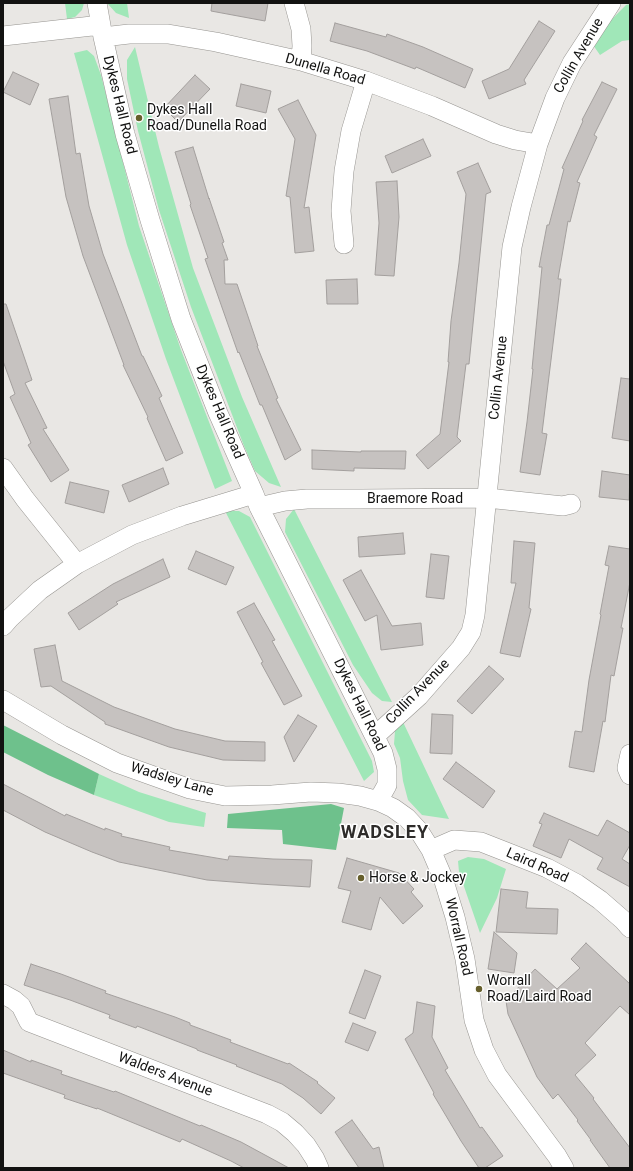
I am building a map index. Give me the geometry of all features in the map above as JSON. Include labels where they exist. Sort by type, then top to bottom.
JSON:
[{"type":"street","name":"Dykes Hall Road","points":[[97,3],[126,134],[150,220],[181,319],[218,413],[256,501],[383,754],[387,769],[386,786],[378,800]]},
{"type":"street","points":[[294,3],[301,29],[301,61]]},
{"type":"street","name":"Collin Avenue","points":[[375,736],[419,696],[461,648],[471,632],[475,615],[512,247],[538,144],[555,98],[572,63],[611,3]]},
{"type":"street","name":"Dunella Road","points":[[3,36],[102,31],[129,34],[168,34],[216,42],[301,61],[366,81],[432,106],[496,134],[515,140],[538,144]]},
{"type":"street","points":[[344,244],[341,210],[344,171],[351,131],[366,81]]},
{"type":"street","points":[[3,468],[25,499],[77,564]]},
{"type":"street","name":"Braemore Road","points":[[3,626],[40,590],[77,564],[132,535],[182,516],[256,501],[307,499],[487,498],[563,506],[571,504]]},
{"type":"street","name":"Wadsley Lane","points":[[3,700],[62,734],[117,763],[190,789],[225,796],[311,792],[353,795],[378,800],[393,808],[406,818],[419,831],[431,850]]},
{"type":"street","points":[[630,754],[628,768],[630,775]]},
{"type":"street","name":"Laird Road","points":[[431,850],[454,840],[481,842],[547,868],[577,884],[600,900],[630,928]]},
{"type":"street","name":"Worrall Road","points":[[431,850],[443,878],[455,917],[465,959],[474,1020],[484,1050],[497,1075],[557,1156],[564,1168]]},
{"type":"street","name":"Walders Avenue","points":[[3,994],[21,1006],[29,1022],[267,1114],[282,1122],[306,1145],[315,1158],[319,1168]]},
{"type":"green space","points":[[65,3],[84,3],[82,10],[75,17],[67,19]]},
{"type":"green space","points":[[107,3],[127,3],[129,18],[116,13]]},
{"type":"green space","points":[[630,4],[630,40],[622,41],[600,55],[593,45],[611,20],[626,5]]},
{"type":"green space","points":[[135,47],[159,147],[193,268],[242,397],[281,487],[269,483],[255,471],[191,307],[159,210],[138,131],[127,79],[127,60]]},
{"type":"green space","points":[[87,50],[94,56],[101,75],[139,226],[181,350],[232,481],[215,489],[166,359],[127,245],[74,53]]},
{"type":"green space","points":[[294,509],[392,702],[382,701],[372,693],[353,665],[285,532],[286,519]]},
{"type":"green space","points":[[225,511],[239,511],[250,517],[372,761],[374,772],[364,781]]},
{"type":"green space","points":[[403,722],[449,819],[422,815],[408,800],[403,781],[400,758],[394,744],[395,731]]},
{"type":"green space","points":[[3,725],[99,774],[94,795],[48,775],[3,752]]},
{"type":"green space","points":[[99,774],[139,792],[206,813],[204,827],[169,822],[94,795]]},
{"type":"green space","points":[[331,804],[344,808],[336,850],[283,844],[282,830],[227,828],[228,814]]},
{"type":"green space","points":[[468,857],[484,859],[506,869],[497,898],[480,933],[459,872],[458,861]]},
{"type":"building","points":[[212,3],[268,3],[265,21],[211,11]]},
{"type":"building","points":[[539,21],[555,31],[524,80],[526,84],[489,99],[482,81],[509,69]]},
{"type":"building","points":[[335,23],[386,37],[387,34],[423,47],[473,69],[465,88],[416,67],[415,69],[367,51],[330,41]]},
{"type":"building","points":[[13,72],[39,84],[30,105],[3,92]]},
{"type":"building","points":[[195,75],[210,89],[178,122],[164,108]]},
{"type":"building","points":[[602,82],[617,89],[594,135],[597,137],[577,182],[580,183],[570,222],[568,221],[558,279],[561,279],[542,433],[547,434],[540,475],[520,472],[533,369],[542,267],[539,267],[547,225],[549,225],[564,169],[562,168],[583,121],[582,120]]},
{"type":"building","points":[[241,84],[271,91],[266,113],[236,106]]},
{"type":"building","points":[[68,96],[76,154],[80,153],[89,206],[103,254],[142,356],[162,396],[159,398],[183,453],[166,461],[147,418],[148,417],[123,365],[83,256],[66,197],[49,99]]},
{"type":"building","points":[[298,100],[316,135],[304,208],[309,207],[314,251],[295,253],[290,197],[286,196],[295,139],[278,109]]},
{"type":"building","points":[[423,139],[431,156],[392,173],[385,156]]},
{"type":"building","points":[[193,147],[224,242],[222,243],[228,260],[224,260],[225,284],[237,284],[257,346],[278,398],[276,399],[301,450],[285,460],[262,405],[260,405],[239,352],[238,353],[205,259],[208,258],[190,205],[191,204],[175,152]]},
{"type":"building","points":[[478,163],[491,192],[486,194],[469,364],[466,364],[457,437],[461,441],[428,469],[416,455],[440,434],[449,362],[451,321],[466,194],[457,172]]},
{"type":"building","points":[[397,181],[399,217],[394,276],[375,275],[379,223],[376,182]]},
{"type":"building","points":[[357,279],[358,304],[327,304],[326,280]]},
{"type":"building","points":[[3,304],[6,304],[32,380],[25,383],[47,428],[43,429],[69,470],[51,482],[28,445],[31,443],[10,397],[15,394],[3,361]]},
{"type":"building","points":[[621,378],[630,379],[630,441],[612,438]]},
{"type":"building","points":[[312,450],[361,452],[406,451],[405,469],[354,468],[354,471],[312,469]]},
{"type":"building","points":[[163,468],[169,484],[129,502],[122,485]]},
{"type":"building","points":[[602,471],[630,475],[629,500],[599,497]]},
{"type":"building","points":[[70,482],[109,491],[104,513],[65,503]]},
{"type":"building","points":[[403,533],[405,554],[359,557],[358,537]]},
{"type":"building","points":[[514,541],[535,543],[529,608],[531,609],[520,657],[500,653],[516,583],[511,583]]},
{"type":"building","points":[[609,546],[630,549],[630,582],[614,676],[611,675],[605,722],[603,721],[594,772],[569,767],[575,731],[582,732],[589,680],[609,566],[605,565]]},
{"type":"building","points":[[196,551],[234,567],[226,585],[188,569]]},
{"type":"building","points":[[431,554],[449,556],[444,599],[426,597]]},
{"type":"building","points":[[163,559],[170,577],[116,602],[118,604],[79,630],[68,613],[113,584]]},
{"type":"building","points":[[361,570],[392,626],[421,623],[423,645],[381,650],[377,615],[365,621],[343,580]]},
{"type":"building","points":[[254,603],[275,640],[272,641],[302,696],[284,705],[261,663],[263,662],[237,612]]},
{"type":"building","points":[[55,645],[62,681],[114,707],[175,729],[225,741],[265,742],[265,761],[223,760],[169,747],[105,724],[105,722],[51,686],[41,687],[34,649]]},
{"type":"building","points":[[489,666],[504,679],[472,714],[457,701]]},
{"type":"building","points":[[432,714],[453,715],[452,754],[430,753]]},
{"type":"building","points":[[298,715],[317,726],[294,762],[284,737]]},
{"type":"building","points":[[456,762],[495,791],[483,808],[443,779]]},
{"type":"building","points":[[3,784],[65,816],[66,814],[105,830],[105,828],[122,834],[121,836],[170,847],[169,850],[228,860],[229,856],[312,860],[310,887],[207,880],[119,862],[45,832],[3,810]]},
{"type":"building","points":[[544,813],[598,836],[607,820],[630,833],[630,845],[622,859],[630,864],[630,887],[597,869],[603,858],[569,839],[561,858],[533,846],[542,824],[539,823]]},
{"type":"building","points":[[347,858],[399,873],[414,889],[411,892],[423,906],[403,924],[380,897],[371,930],[342,922],[351,891],[338,888]]},
{"type":"building","points":[[501,889],[528,892],[526,908],[558,909],[557,934],[496,932]]},
{"type":"building","points":[[494,932],[517,953],[514,973],[488,969]]},
{"type":"building","points":[[586,943],[630,984],[630,1015],[620,1006],[585,1043],[596,1055],[575,1075],[594,1098],[593,1099],[630,1148],[630,1168],[610,1168],[577,1121],[578,1120],[558,1094],[553,1099],[537,1077],[508,1014],[506,1001],[535,969],[557,989],[580,968],[571,959]]},
{"type":"building","points":[[31,964],[106,991],[105,993],[175,1017],[190,1023],[190,1025],[231,1040],[230,1042],[288,1064],[289,1063],[318,1082],[317,1083],[335,1098],[321,1114],[303,1098],[282,1084],[137,1026],[136,1028],[109,1018],[110,1015],[24,985]]},
{"type":"building","points":[[365,970],[381,976],[365,1019],[349,1013]]},
{"type":"building","points":[[417,1002],[435,1006],[432,1037],[448,1068],[445,1070],[480,1128],[482,1127],[503,1156],[485,1168],[479,1168],[461,1141],[433,1094],[434,1093],[405,1039],[413,1033]]},
{"type":"building","points":[[353,1023],[376,1032],[368,1051],[345,1042]]},
{"type":"building","points":[[3,1050],[31,1062],[31,1060],[62,1071],[61,1074],[114,1092],[115,1091],[200,1126],[201,1125],[241,1142],[289,1168],[244,1168],[182,1139],[180,1142],[97,1108],[64,1098],[65,1095],[3,1073]]},
{"type":"building","points":[[352,1120],[373,1149],[379,1147],[384,1168],[359,1168],[335,1132]]},
{"type":"place","name":"Dykes Hall Road/Dunella Road","points":[[139,118]]},
{"type":"place","name":"Horse & Jockey","points":[[361,878]]},
{"type":"place","name":"Worrall Road/Laird Road","points":[[479,989]]},
{"type":"district","name":"WADSLEY","points":[[385,833]]}]
